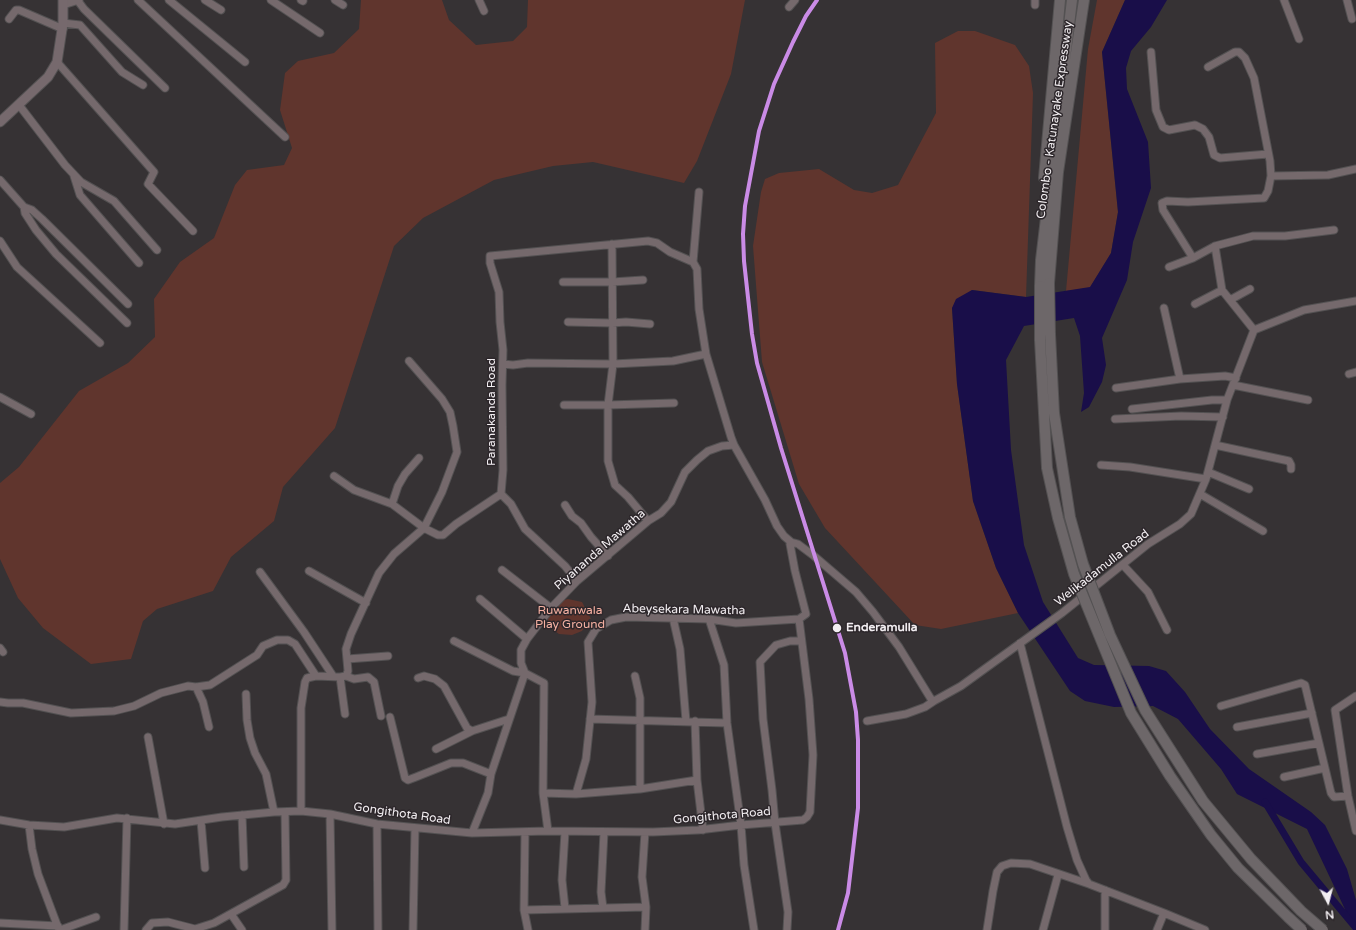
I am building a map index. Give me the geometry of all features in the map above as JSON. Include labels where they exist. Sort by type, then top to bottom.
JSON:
[{"type":"highway","points":[[1041,260],[1044,122],[1056,0]]},
{"type":"highway","points":[[1043,194],[1060,0]]},
{"type":"highway","points":[[1042,230],[1066,0]]},
{"type":"highway","name":"Colombo - Katunayake Expressway","points":[[1072,0],[1041,260],[1050,334],[1054,413],[1070,517],[1083,564],[1110,636],[1145,710],[1203,801],[1251,859],[1301,910],[1323,930]]},
{"type":"highway","name":"Colombo - Katunayake Expressway","points":[[1084,0],[1058,172],[1040,340],[1047,468],[1058,518],[1077,582],[1131,713],[1170,776],[1212,835],[1238,868],[1302,930]]},
{"type":"main road","points":[[0,122],[48,77],[57,62],[63,26],[63,2]]},
{"type":"street","points":[[138,0],[285,137]]},
{"type":"street","points":[[169,0],[245,62]]},
{"type":"street","points":[[206,0],[221,10]]},
{"type":"street","points":[[271,0],[320,33]]},
{"type":"street","points":[[335,0],[343,5]]},
{"type":"street","points":[[479,0],[484,11]]},
{"type":"street","points":[[789,7],[795,0]]},
{"type":"street","points":[[1284,0],[1299,39]]},
{"type":"street","points":[[1347,0],[1352,19]]},
{"type":"street","points":[[63,2],[79,1],[84,9],[165,88]]},
{"type":"street","points":[[9,19],[16,10],[19,10],[63,26],[80,25],[122,72],[143,85]]},
{"type":"street","points":[[1151,52],[1156,110],[1163,127],[1169,130],[1195,125],[1203,130],[1208,137],[1214,155],[1220,158],[1268,154]]},
{"type":"street","points":[[1193,258],[1163,210],[1162,204],[1167,201],[1188,202],[1264,198],[1268,191],[1271,176],[1254,78],[1244,58],[1239,52],[1235,52],[1208,67]]},
{"type":"street","points":[[57,62],[154,172],[148,184],[193,232]]},
{"type":"street","points":[[19,104],[65,165],[81,182],[114,201],[157,250]]},
{"type":"street","points":[[1271,176],[1328,175],[1356,169]]},
{"type":"street","points":[[74,174],[80,195],[139,263]]},
{"type":"street","points":[[0,180],[24,207],[32,210],[42,219],[128,304]]},
{"type":"street","points":[[698,192],[693,262],[697,269],[699,309],[706,354],[734,445],[765,500],[777,526],[784,536],[791,542],[798,544],[809,552],[856,592],[899,646],[931,699],[934,701]]},
{"type":"street","points":[[24,207],[25,213],[36,230],[56,254],[127,323]]},
{"type":"street","points":[[1169,267],[1193,258],[1215,246],[1253,236],[1285,236],[1334,230]]},
{"type":"street","points":[[0,241],[17,268],[100,343]]},
{"type":"street","points":[[648,521],[628,497],[615,485],[608,461],[608,405],[613,364],[612,244],[648,241],[657,243],[670,252],[693,262]]},
{"type":"street","name":"Paranakanda Road","points":[[501,494],[503,470],[503,364],[500,292],[490,263],[490,256],[612,244]]},
{"type":"street","points":[[1215,246],[1222,290],[1254,330],[1304,310],[1356,300]]},
{"type":"street","points":[[563,282],[612,282],[643,280]]},
{"type":"street","points":[[1230,300],[1250,289]]},
{"type":"street","points":[[1195,304],[1222,290]]},
{"type":"street","points":[[1164,308],[1180,379]]},
{"type":"street","points":[[568,322],[626,322],[650,324]]},
{"type":"street","name":"Welikadamulla Road","points":[[867,721],[906,714],[926,707],[961,686],[1062,613],[1148,544],[1180,524],[1191,514],[1207,475],[1227,400],[1254,330]]},
{"type":"street","points":[[503,364],[613,364],[673,361],[706,354]]},
{"type":"street","points":[[340,677],[348,671],[346,648],[379,573],[394,554],[424,528],[442,492],[457,452],[450,412],[442,399],[409,361]]},
{"type":"street","points":[[1116,388],[1180,379],[1225,376],[1234,382],[1308,400]]},
{"type":"street","points":[[0,397],[31,414]]},
{"type":"street","points":[[1132,409],[1212,400],[1227,400]]},
{"type":"street","points":[[564,405],[674,403]]},
{"type":"street","points":[[1115,419],[1181,416],[1223,417]]},
{"type":"street","name":"Piyananda Mawatha","points":[[525,673],[521,664],[521,650],[527,639],[551,608],[577,581],[648,521],[661,513],[671,502],[685,472],[697,460],[708,451],[722,446],[734,445]]},
{"type":"street","points":[[1215,445],[1289,461],[1291,469]]},
{"type":"street","points":[[392,504],[398,486],[405,474],[419,458]]},
{"type":"street","points":[[1101,465],[1207,475],[1249,488]]},
{"type":"street","points":[[334,476],[354,490],[392,504],[424,528],[438,535],[443,535],[456,524],[501,494],[511,504],[525,529],[565,566],[577,581]]},
{"type":"street","points":[[1200,494],[1263,531]]},
{"type":"street","points":[[565,505],[572,516],[581,523],[608,556]]},
{"type":"street","points":[[787,930],[788,912],[774,823],[772,790],[763,719],[760,662],[776,645],[790,641],[801,641],[799,619],[806,614],[795,571],[790,544],[791,542]]},
{"type":"street","points":[[1123,564],[1148,592],[1167,630]]},
{"type":"street","points":[[502,570],[551,608]]},
{"type":"street","points":[[309,571],[366,603]]},
{"type":"street","points":[[260,572],[304,632],[340,677],[345,714]]},
{"type":"street","points":[[480,599],[527,639]]},
{"type":"street","name":"Abeysekara Mawatha","points":[[576,794],[586,759],[592,702],[588,642],[596,628],[611,620],[626,617],[709,619],[736,623],[799,619]]},
{"type":"street","points":[[673,618],[680,649],[686,721]]},
{"type":"street","points":[[709,619],[724,665],[727,723],[741,825],[744,865],[754,930]]},
{"type":"street","points":[[0,702],[23,703],[71,713],[114,711],[134,706],[161,693],[188,686],[196,687],[210,685],[257,655],[263,646],[277,640],[288,640],[295,644],[316,676]]},
{"type":"street","points":[[454,641],[513,671],[525,673],[544,683],[543,793],[548,831]]},
{"type":"street","name":"Gongithota Road","points":[[0,820],[29,825],[64,827],[116,818],[175,824],[242,815],[301,811],[330,814],[377,824],[472,834],[548,831],[645,832],[703,830],[803,820],[810,812],[813,755],[809,699],[801,641]]},
{"type":"street","points":[[1020,643],[1068,827],[1078,860],[1089,884]]},
{"type":"street","points":[[347,659],[388,656]]},
{"type":"street","points":[[472,834],[488,793],[491,774],[525,673]]},
{"type":"street","points":[[301,811],[301,708],[307,678],[316,676],[354,679],[368,678],[374,682],[381,716]]},
{"type":"street","points":[[418,678],[424,676],[435,679],[444,686],[467,728],[472,731]]},
{"type":"street","points":[[635,676],[640,698],[640,789]]},
{"type":"street","points":[[1221,706],[1301,683],[1305,685],[1331,793],[1334,797],[1348,796]]},
{"type":"street","points":[[196,687],[203,702],[209,727]]},
{"type":"street","points":[[246,694],[247,720],[250,738],[255,753],[266,774],[274,812]]},
{"type":"street","points":[[1356,696],[1335,710],[1348,796],[1356,831]]},
{"type":"street","points":[[1237,727],[1312,712]]},
{"type":"street","points":[[390,717],[405,778],[408,780],[450,763],[463,763],[491,774]]},
{"type":"street","points":[[590,718],[727,723]]},
{"type":"street","points":[[436,749],[472,731],[509,719]]},
{"type":"street","points":[[695,721],[697,780],[703,830]]},
{"type":"street","points":[[148,737],[164,824]]},
{"type":"street","points":[[1257,754],[1319,743]]},
{"type":"street","points":[[1284,777],[1325,768]]},
{"type":"street","points":[[543,793],[576,794],[640,789],[697,780]]},
{"type":"street","points":[[146,930],[152,923],[168,922],[194,929],[214,923],[283,885],[286,880],[285,812]]},
{"type":"street","points":[[330,814],[332,930]]},
{"type":"street","points":[[242,815],[244,867]]},
{"type":"street","points":[[124,930],[127,818]]},
{"type":"street","points":[[201,821],[205,868]]},
{"type":"street","points":[[377,824],[378,930]]},
{"type":"street","points":[[29,825],[32,849],[38,874],[59,929]]},
{"type":"street","points":[[413,930],[415,828]]},
{"type":"street","points":[[525,832],[524,910],[528,930]]},
{"type":"street","points":[[565,832],[562,880],[565,908]]},
{"type":"street","points":[[603,908],[601,892],[604,832]]},
{"type":"street","points":[[645,832],[642,877],[646,907],[645,930]]},
{"type":"street","points":[[987,930],[997,872],[1002,866],[1011,863],[1030,864],[1058,875],[1089,884],[1164,912],[1205,930]]},
{"type":"street","points":[[1043,930],[1058,875]]},
{"type":"street","points":[[1105,890],[1105,930]]},
{"type":"street","points":[[524,910],[646,907]]},
{"type":"street","points":[[1157,930],[1164,912]]},
{"type":"street","points":[[231,914],[242,930]]},
{"type":"street","points":[[0,923],[59,929],[96,917]]},
{"type":"green space","points":[[361,0],[442,0],[449,20],[476,45],[513,41],[527,27],[528,0],[745,0],[731,74],[697,161],[684,183],[593,162],[553,166],[494,180],[423,218],[394,246],[335,428],[283,487],[274,521],[231,557],[213,591],[157,609],[143,621],[131,659],[91,664],[43,628],[18,598],[0,559],[0,483],[19,467],[79,391],[128,363],[155,337],[154,299],[180,262],[214,238],[235,185],[247,170],[284,165],[292,148],[280,110],[285,73],[298,61],[334,53],[359,29]]},
{"type":"green space","points":[[1097,0],[1125,0],[1102,52],[1118,212],[1111,253],[1090,288],[1066,291],[1088,49]]},
{"type":"green space","points":[[958,31],[975,31],[1015,45],[1029,66],[1033,93],[1026,297],[972,290],[952,308],[957,384],[973,501],[996,568],[1018,613],[941,629],[915,625],[825,528],[799,484],[762,362],[753,246],[761,192],[765,179],[779,173],[819,169],[854,190],[872,193],[898,185],[936,113],[935,43]]},
{"type":"green space","name":"Ruwanwala Play Ground","points":[[568,599],[582,602],[591,619],[589,619],[582,631],[572,635],[559,634],[552,629],[548,623],[548,617],[551,611],[564,600]]},
{"type":"shaded area","points":[[1125,0],[1167,0],[1151,27],[1131,51],[1126,68],[1127,89],[1148,142],[1151,188],[1133,242],[1127,280],[1102,338],[1106,365],[1102,382],[1089,407],[1081,412],[1084,393],[1080,336],[1074,318],[1024,326],[1006,360],[1011,450],[1024,545],[1043,602],[1078,658],[1094,665],[1149,666],[1166,671],[1185,692],[1210,729],[1249,769],[1311,812],[1325,825],[1347,869],[1356,900],[1356,927],[1351,922],[1307,829],[1237,794],[1221,769],[1178,719],[1153,706],[1114,707],[1085,701],[1070,691],[1018,613],[996,568],[973,501],[957,384],[952,308],[956,299],[972,290],[1026,297],[1090,287],[1111,253],[1118,212],[1102,52]]},
{"type":"waterway","points":[[1265,802],[1301,862],[1356,928]]},
{"type":"transit line","points":[[817,0],[806,16],[774,84],[759,131],[745,206],[743,234],[744,261],[752,334],[757,363],[781,448],[845,653],[856,712],[858,740],[858,808],[848,893],[838,930]]},
{"type":"place","name":"Enderamulla","points":[[837,628]]}]
